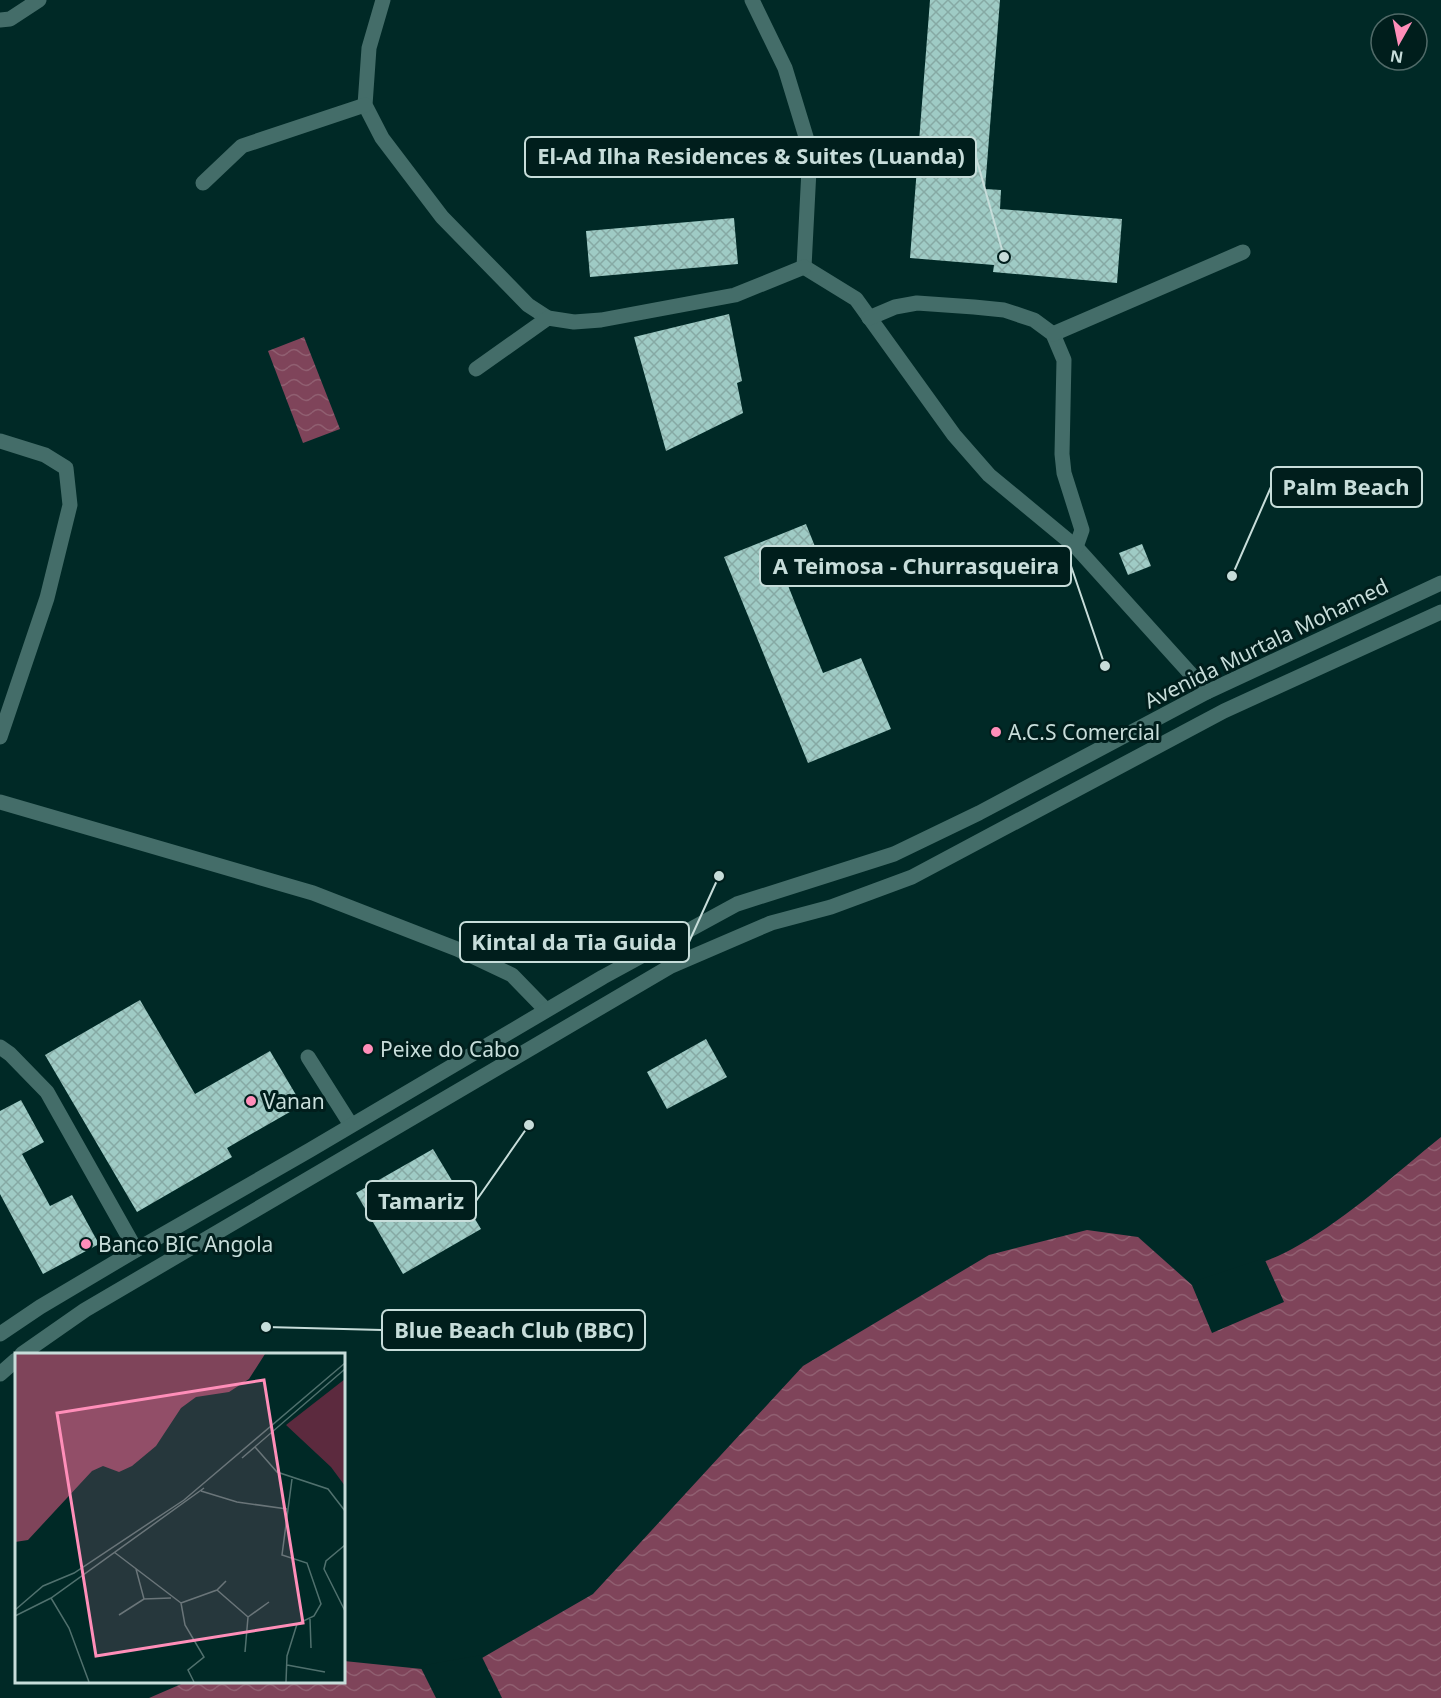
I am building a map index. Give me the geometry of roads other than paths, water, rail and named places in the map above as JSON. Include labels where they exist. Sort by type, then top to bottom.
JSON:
[{"type":"street","points":[[0,20],[10,19],[39,0]]},
{"type":"street","points":[[382,0],[369,48],[364,83],[365,105],[382,138],[442,218],[528,305],[548,318],[574,322],[601,320],[735,296],[804,267]]},
{"type":"street","points":[[752,0],[785,68],[810,150],[804,267]]},
{"type":"street","points":[[202,183],[242,146],[365,105]]},
{"type":"street","points":[[1053,334],[1243,252]]},
{"type":"street","points":[[804,267],[842,288],[856,299],[954,435],[989,475],[1076,548],[1207,692]]},
{"type":"street","points":[[869,318],[895,307],[917,303],[974,307],[1004,310],[1034,320],[1053,334],[1064,360],[1062,454],[1064,473],[1082,530],[1076,548]]},
{"type":"street","points":[[476,369],[548,318]]},
{"type":"street","points":[[0,441],[45,455],[66,468],[70,496],[47,598],[0,737]]},
{"type":"street","name":"Avenida Murtala Mohamed","points":[[0,1334],[40,1307],[136,1250],[546,1010],[737,904],[894,854],[979,813],[1207,692],[1441,582]]},
{"type":"street","name":"Avenida Murtala Mohamed","points":[[23,1353],[85,1310],[671,966],[771,923],[831,907],[912,877],[1224,711],[1441,612]]},
{"type":"street","points":[[0,802],[324,897],[457,949],[512,975],[546,1010]]},
{"type":"street","points":[[0,1047],[10,1054],[47,1092],[136,1250]]},
{"type":"street","points":[[308,1057],[351,1125]]},
{"type":"street","points":[[0,1374],[15,1361]]},
{"type":"water","points":[[304,337],[340,429],[303,443],[268,351]]},
{"type":"water","points":[[1441,1137],[1441,1698],[149,1698],[184,1683],[345,1683],[345,1661],[422,1669],[482,1658],[593,1594],[803,1366],[989,1255],[1087,1230],[1138,1237],[1192,1285],[1286,1252],[1318,1234]]},
{"type":"place","name":"El-Ad Ilha Residences & Suites (Luanda)","points":[[1004,257]]},
{"type":"place","name":"Palm Beach","points":[[1232,576]]},
{"type":"place","name":"A Teimosa - Churrasqueira","points":[[1105,666]]},
{"type":"place","name":"A.C.S Comercial","points":[[996,732]]},
{"type":"place","name":"Kintal da Tia Guida","points":[[719,876]]},
{"type":"place","name":"Peixe do Cabo","points":[[368,1049]]},
{"type":"place","name":"Vanan","points":[[251,1101]]},
{"type":"place","name":"Tamariz","points":[[529,1125]]},
{"type":"place","name":"Banco BIC Angola","points":[[86,1244]]},
{"type":"place","name":"Blue Beach Club (BBC)","points":[[266,1327]]}]
